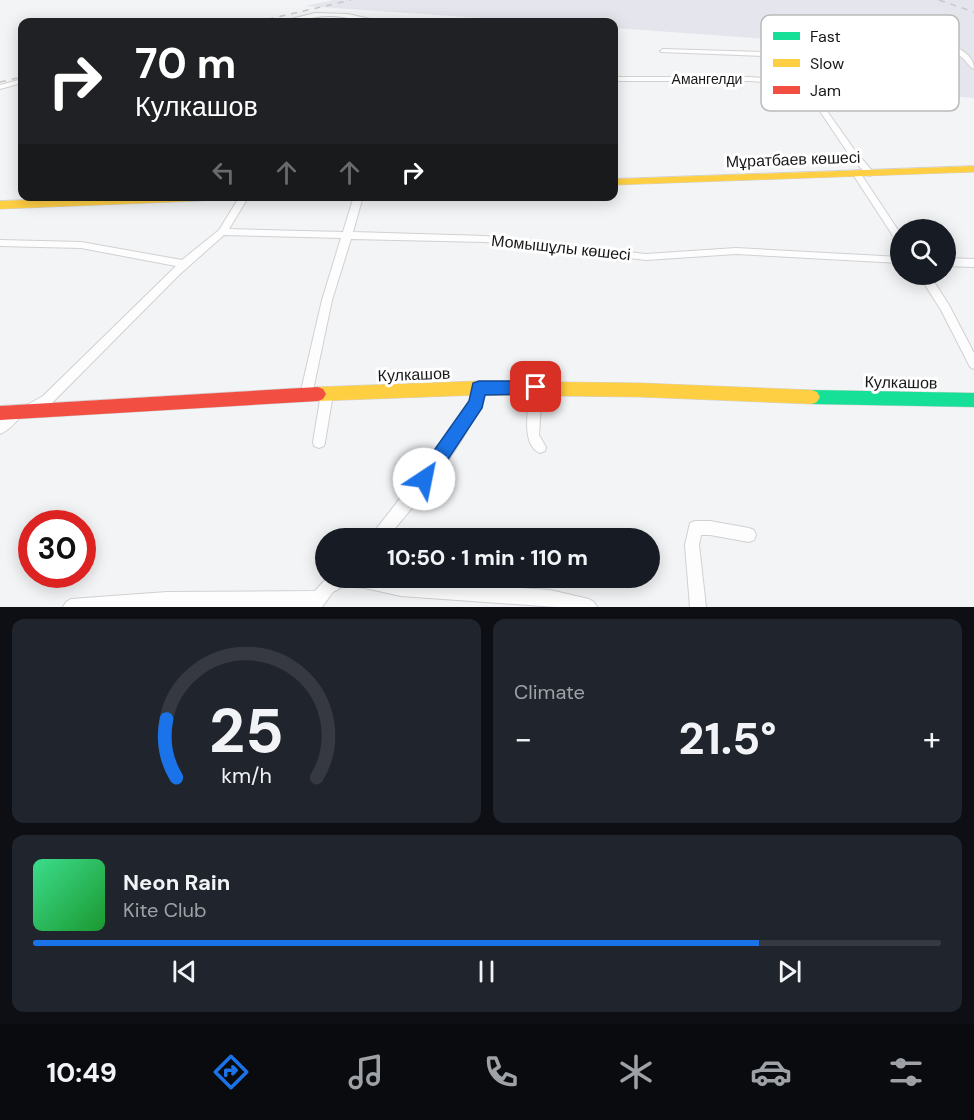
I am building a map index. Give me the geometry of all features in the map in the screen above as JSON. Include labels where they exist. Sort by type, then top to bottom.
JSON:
[{"type":"street","points":[[308,18],[315,15],[339,15],[366,18]]},
{"type":"street","points":[[663,51],[761,54]]},
{"type":"street","points":[[959,52],[964,54],[967,62],[974,67]]},
{"type":"street","name":"Амангелди","points":[[618,79],[761,80]]},
{"type":"street","points":[[0,87],[18,82]]},
{"type":"street","points":[[825,111],[853,154],[890,222]]},
{"type":"street","name":"Мұратбаев көшесі","points":[[618,182],[974,169]]},
{"type":"street","points":[[0,205],[99,201]]},
{"type":"street","points":[[0,428],[23,411],[46,400],[184,264],[222,232],[242,201]]},
{"type":"street","points":[[306,395],[327,300],[357,201]]},
{"type":"street","name":"Момышұлы көшесі","points":[[222,232],[485,239],[646,256],[736,251],[890,259]]},
{"type":"street","points":[[0,243],[81,245],[184,264]]},
{"type":"street","points":[[956,262],[974,263]]},
{"type":"street","points":[[931,285],[974,364]]},
{"type":"street","points":[[536,387],[533,436],[540,447]]},
{"type":"street","name":"Кулкашов","points":[[0,413],[306,395],[536,387],[736,395],[974,400]]},
{"type":"street","points":[[386,528],[462,427],[476,403],[479,388]]},
{"type":"street","points":[[319,442],[327,394]]},
{"type":"street","points":[[698,607],[692,545],[695,528],[710,528],[748,535]]},
{"type":"street","points":[[71,607],[167,600],[314,603],[331,588]]},
{"type":"street","points":[[401,588],[550,598],[589,607]]},
{"type":"shaded area","points":[[333,0],[974,0],[974,98],[959,97],[959,15],[761,15],[761,38],[618,28],[618,18],[480,18],[305,6]]},
{"type":"railway","points":[[273,18],[351,0]]},
{"type":"railway","points":[[939,0],[974,12]]},
{"type":"railway","points":[[0,82],[18,78]]},
{"type":"traffic: fast","points":[[812,397],[974,400]]},
{"type":"traffic: slow","points":[[618,182],[974,169]]},
{"type":"traffic: slow","points":[[0,205],[99,201]]},
{"type":"traffic: slow","points":[[318,394],[479,388],[640,390],[812,397]]},
{"type":"traffic: jam","points":[[0,413],[318,394]]},
{"type":"route","points":[[424,479],[462,427],[476,403],[479,388],[536,387]]}]
